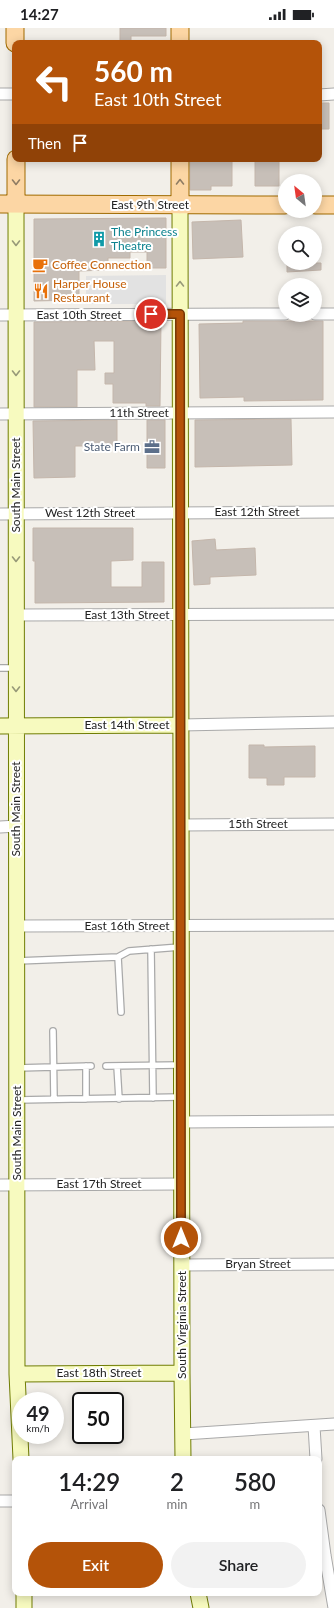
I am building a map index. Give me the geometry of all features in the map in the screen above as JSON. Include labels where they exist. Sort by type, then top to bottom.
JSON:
[{"type":"main road","points":[[15,28],[15,40]]},
{"type":"main road","points":[[180,28],[180,40]]},
{"type":"main road","name":"South Main Street","points":[[15,162],[8,204],[16,315],[17,1374],[21,1456]]},
{"type":"main road","name":"South Virginia Street","points":[[180,162],[181,1265],[183,1456]]},
{"type":"main road","name":"East 9th Street","points":[[8,204],[180,206],[278,205]]},
{"type":"main road","points":[[322,205],[334,205]]},
{"type":"main road","name":"East 14th Street","points":[[0,726],[181,725]]},
{"type":"main road","name":"East 18th Street","points":[[17,1374],[182,1373]]},
{"type":"main road","points":[[24,1596],[24,1608]]},
{"type":"main road","points":[[199,1596],[201,1608]]},
{"type":"street","points":[[0,94],[12,94]]},
{"type":"street","points":[[322,94],[334,94]]},
{"type":"street","name":"East 10th Street","points":[[0,315],[278,314]]},
{"type":"street","points":[[322,314],[334,314]]},
{"type":"street","name":"11th Street","points":[[0,414],[334,412]]},
{"type":"street","name":"East 12th Street","points":[[181,513],[334,512]]},
{"type":"street","name":"West 12th Street","points":[[0,514],[181,513]]},
{"type":"street","name":"East 13th Street","points":[[16,615],[334,614]]},
{"type":"street","name":"East 14th Street","points":[[181,725],[334,722]]},
{"type":"street","name":"15th Street","points":[[181,825],[334,824]]},
{"type":"street","points":[[0,827],[16,826]]},
{"type":"street","name":"East 16th Street","points":[[17,926],[334,924]]},
{"type":"street","points":[[181,1122],[334,1121]]},
{"type":"street","name":"East 17th Street","points":[[0,1185],[181,1184]]},
{"type":"street","name":"Bryan Street","points":[[181,1265],[334,1264]]},
{"type":"street","points":[[184,1434],[334,1424]]},
{"type":"street","points":[[314,1426],[316,1456]]},
{"type":"street","points":[[0,1501],[12,1501]]},
{"type":"street","points":[[322,1523],[329,1554],[334,1608]]},
{"type":"lane","points":[[0,668],[16,668]]},
{"type":"lane","points":[[17,961],[118,957],[129,951],[181,947]]},
{"type":"lane","points":[[151,949],[153,1098]]},
{"type":"lane","points":[[118,957],[121,1012]]},
{"type":"lane","points":[[53,1031],[54,1099]]},
{"type":"lane","points":[[106,1066],[181,1065]]},
{"type":"lane","points":[[17,1068],[88,1066],[86,1099]]},
{"type":"lane","points":[[118,1066],[118,1098]]},
{"type":"lane","points":[[17,1100],[181,1097]]},
{"type":"shaded area","points":[[166,275],[166,304],[86,304],[86,276]]},
{"type":"building","points":[[120,28],[166,28],[166,36],[131,36],[131,40],[120,40]]},
{"type":"building","points":[[322,103],[329,103],[329,129],[322,129]]},
{"type":"building","points":[[190,162],[232,162],[232,186],[211,186],[211,190],[190,190]]},
{"type":"building","points":[[255,162],[279,162],[278,186],[255,186]]},
{"type":"building","points":[[166,218],[166,268],[147,268],[147,252],[130,252],[130,258],[108,258],[108,270],[79,271],[79,300],[34,301],[34,219]]},
{"type":"building","points":[[241,220],[243,257],[193,259],[192,222]]},
{"type":"building","points":[[287,270],[321,270],[287,272]]},
{"type":"building","points":[[161,321],[160,406],[146,406],[146,403],[113,403],[113,384],[105,384],[105,373],[114,373],[114,341],[94,341],[95,370],[77,370],[77,407],[34,407],[34,322]]},
{"type":"building","points":[[243,321],[323,321],[323,400],[244,401],[244,397],[200,398],[199,324],[243,323]]},
{"type":"building","points":[[291,419],[292,465],[195,467],[195,420]]},
{"type":"building","points":[[117,420],[117,446],[75,446],[75,477],[34,478],[33,421]]},
{"type":"building","points":[[147,420],[165,420],[165,468],[147,468]]},
{"type":"building","points":[[33,528],[133,528],[133,560],[111,561],[111,587],[142,587],[142,562],[164,562],[164,602],[35,603]]},
{"type":"building","points":[[215,539],[216,550],[255,548],[256,575],[210,577],[210,584],[194,585],[192,541]]},
{"type":"building","points":[[249,745],[264,745],[264,747],[315,746],[315,777],[284,777],[284,785],[267,785],[267,778],[249,778]]},
{"type":"place","name":"The Princess Theatre","points":[[99,239]]},
{"type":"place","name":"Coffee Connection","points":[[40,265]]},
{"type":"place","name":"Harper House Restaurant","points":[[41,291]]},
{"type":"place","name":"State Farm","points":[[152,447]]},
{"type":"route","points":[[151,314],[180,314],[181,1238]]}]
